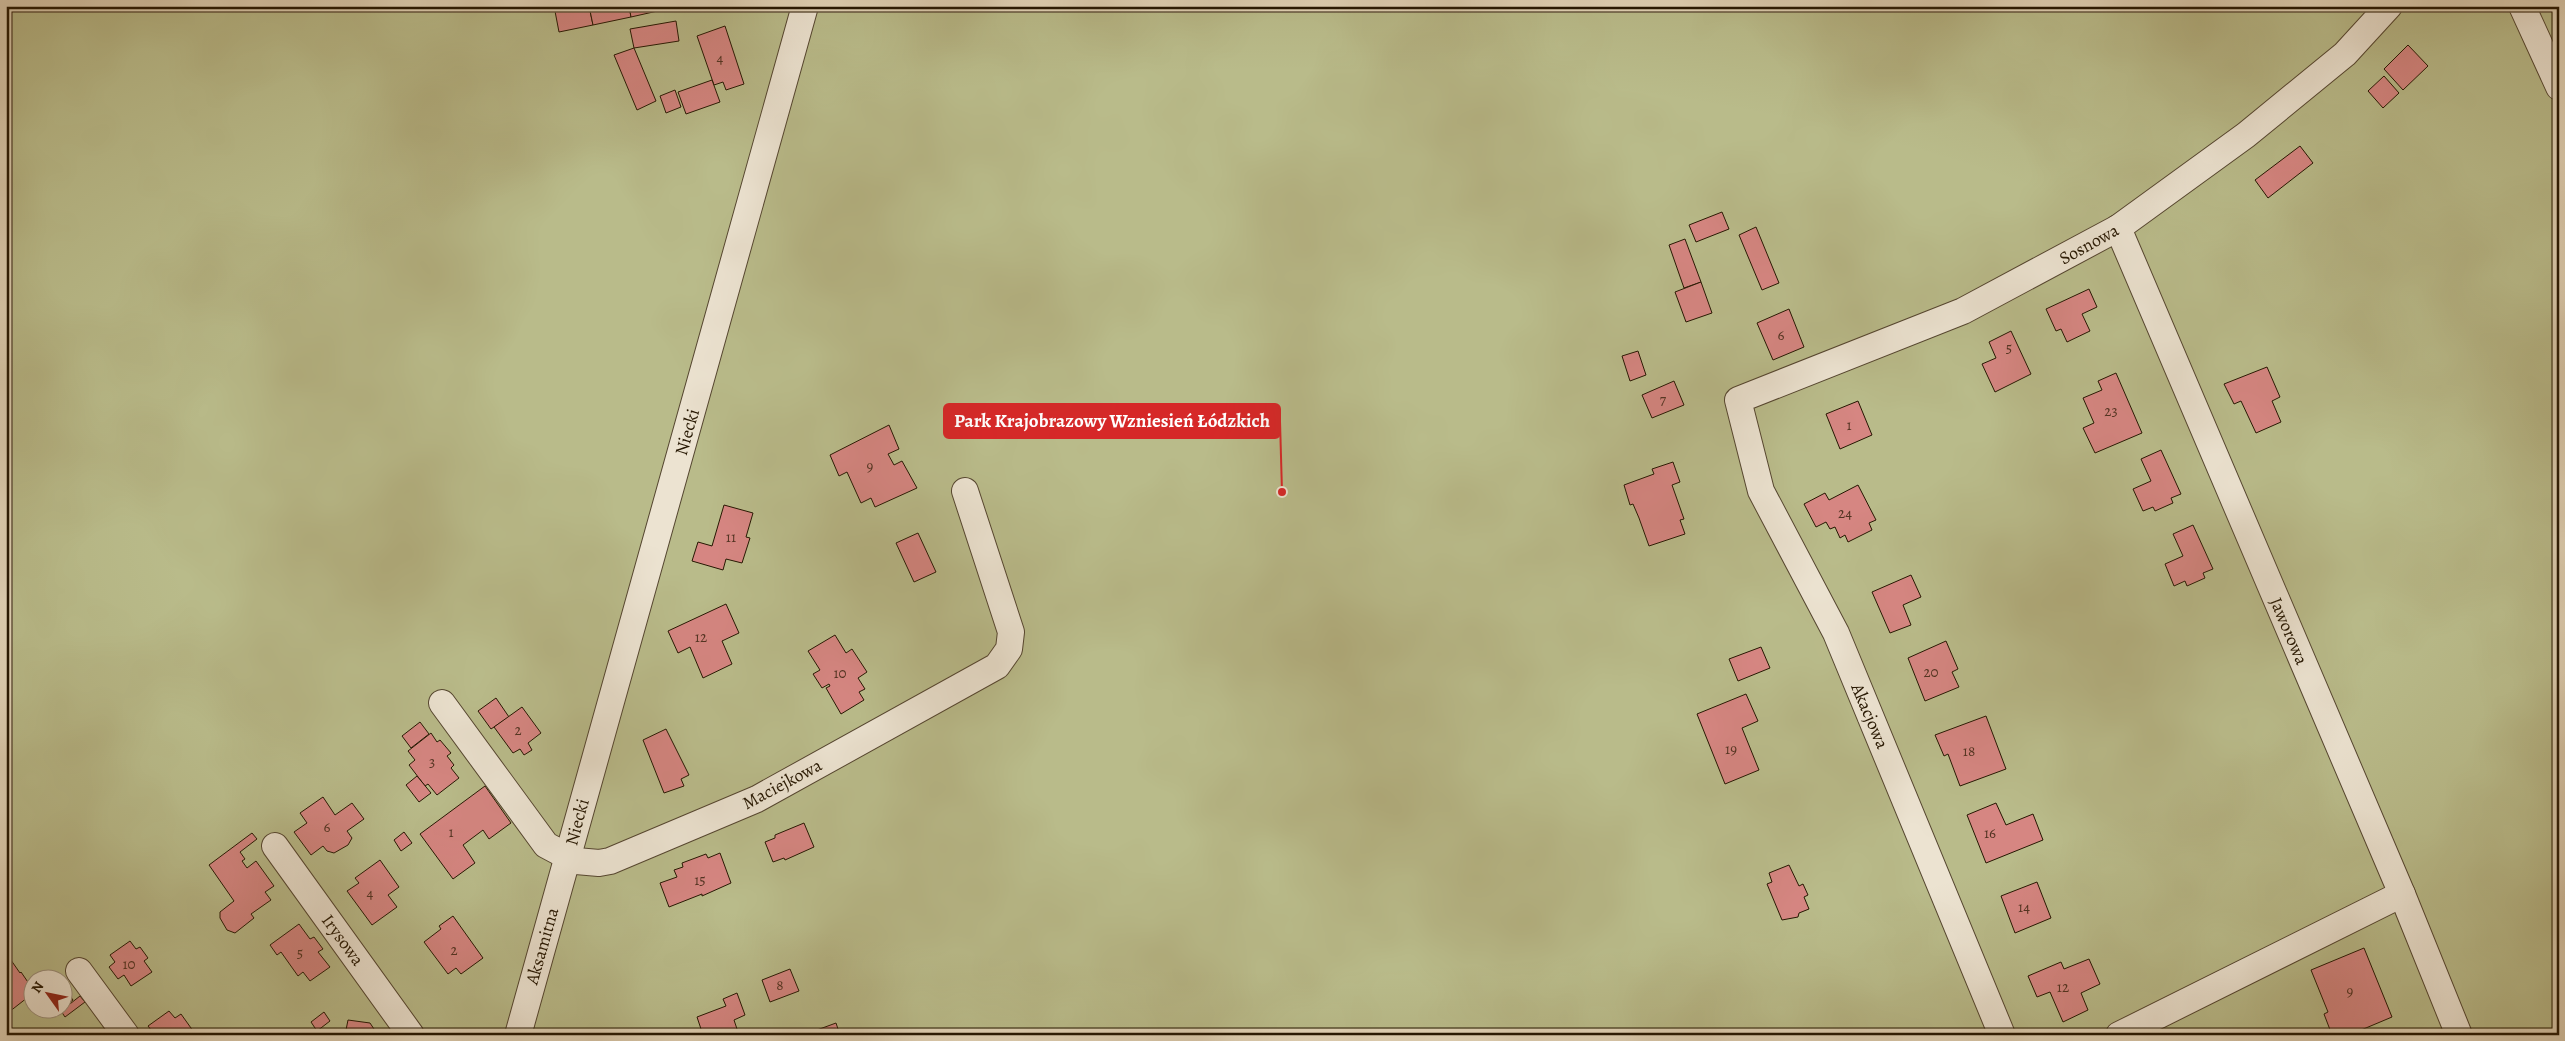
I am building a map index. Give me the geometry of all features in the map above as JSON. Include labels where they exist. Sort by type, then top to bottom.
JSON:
[{"type":"street","name":"Niecki","points":[[567,858],[806,6]]},
{"type":"street","name":"Sosnowa","points":[[1738,400],[1964,311],[2118,228],[2246,135],[2345,54],[2390,6]]},
{"type":"street","points":[[2522,6],[2559,87]]},
{"type":"street","name":"Jaworowa","points":[[2118,228],[2402,894],[2459,1035]]},
{"type":"street","name":"Akacjowa","points":[[1738,400],[1762,491],[1836,633],[2002,1035]]},
{"type":"street","name":"Maciejkowa","points":[[442,703],[539,837],[567,858],[586,862],[610,861],[757,799],[997,666],[1009,649],[1011,632],[965,491]]},
{"type":"street","name":"Irysowa","points":[[275,846],[411,1035]]},
{"type":"street","name":"Aksamitna","points":[[518,1035],[567,858]]},
{"type":"street","points":[[2119,1035],[2402,894]]},
{"type":"street","points":[[79,971],[126,1035]]},
{"type":"green space","points":[[6,6],[2559,6],[2559,1035],[6,1035]]},
{"type":"building","points":[[554,6],[589,6],[593,25],[559,32]]},
{"type":"building","points":[[589,6],[629,6],[631,17],[593,25]]},
{"type":"building","points":[[629,6],[661,6],[662,10],[631,17]]},
{"type":"building","points":[[676,21],[679,41],[634,48],[630,29]]},
{"type":"building","points":[[725,26],[744,84],[726,90],[723,82],[714,85],[697,36]]},
{"type":"building","points":[[2408,45],[2428,66],[2403,90],[2384,69]]},
{"type":"building","points":[[634,48],[656,101],[637,110],[614,55]]},
{"type":"building","points":[[2384,76],[2399,93],[2383,108],[2368,91]]},
{"type":"building","points":[[712,80],[720,102],[686,114],[678,92]]},
{"type":"building","points":[[675,90],[681,107],[666,113],[660,96]]},
{"type":"building","points":[[2300,146],[2313,163],[2268,198],[2255,180]]},
{"type":"building","points":[[1722,212],[1729,229],[1696,242],[1689,225]]},
{"type":"building","points":[[1756,227],[1779,283],[1762,290],[1739,235]]},
{"type":"building","points":[[1685,239],[1701,282],[1684,288],[1669,245]]},
{"type":"building","points":[[1701,282],[1712,313],[1686,322],[1675,292]]},
{"type":"building","points":[[2089,289],[2097,307],[2082,314],[2090,331],[2067,342],[2061,329],[2056,331],[2046,309]]},
{"type":"building","points":[[1789,309],[1804,347],[1773,360],[1757,323]]},
{"type":"building","points":[[2011,331],[2031,374],[1995,392],[1982,364],[1996,358],[1989,342]]},
{"type":"building","points":[[1638,351],[1646,375],[1630,381],[1622,356]]},
{"type":"building","points":[[2267,367],[2280,397],[2272,401],[2281,422],[2256,433],[2241,401],[2234,404],[2224,384]]},
{"type":"building","points":[[2116,373],[2142,433],[2095,453],[2083,428],[2094,423],[2083,398],[2102,390],[2098,381]]},
{"type":"building","points":[[1674,381],[1684,405],[1652,418],[1642,395]]},
{"type":"building","points":[[1858,401],[1872,435],[1840,449],[1826,414]]},
{"type":"building","points":[[889,425],[899,449],[888,454],[894,465],[902,461],[917,488],[875,507],[871,498],[861,503],[847,472],[839,476],[830,455]]},
{"type":"building","points":[[2161,450],[2181,494],[2171,498],[2173,503],[2155,511],[2153,507],[2143,511],[2133,489],[2151,481],[2141,459]]},
{"type":"building","points":[[1673,462],[1680,482],[1672,485],[1684,519],[1680,520],[1685,534],[1649,546],[1633,504],[1630,505],[1624,485],[1654,474],[1652,469]]},
{"type":"building","points":[[1858,485],[1876,520],[1869,523],[1872,530],[1848,542],[1845,535],[1840,538],[1835,527],[1830,529],[1826,522],[1816,527],[1804,504],[1825,493],[1829,500]]},
{"type":"building","points":[[724,505],[753,513],[746,537],[750,538],[742,563],[726,559],[723,570],[692,561],[698,542],[712,546]]},
{"type":"building","points":[[2193,525],[2213,569],[2203,573],[2205,578],[2187,586],[2185,581],[2174,586],[2165,564],[2183,556],[2173,534]]},
{"type":"building","points":[[918,533],[936,572],[914,582],[896,543]]},
{"type":"building","points":[[1911,575],[1921,597],[1903,605],[1911,625],[1890,633],[1872,592]]},
{"type":"building","points":[[726,604],[739,633],[722,641],[732,664],[703,678],[690,647],[678,653],[668,631]]},
{"type":"building","points":[[835,635],[846,653],[852,649],[867,672],[858,678],[865,689],[859,692],[864,700],[841,714],[826,688],[830,686],[829,684],[822,688],[813,674],[820,670],[808,651]]},
{"type":"building","points":[[1946,641],[1958,669],[1952,672],[1959,687],[1925,701],[1908,658]]},
{"type":"building","points":[[1761,647],[1770,668],[1738,681],[1729,659]]},
{"type":"building","points":[[1746,694],[1758,721],[1742,728],[1759,770],[1725,784],[1697,714]]},
{"type":"building","points":[[496,698],[509,717],[491,729],[478,711]]},
{"type":"building","points":[[522,707],[541,733],[528,743],[532,750],[524,755],[520,749],[513,753],[494,727]]},
{"type":"building","points":[[1986,716],[2006,769],[1960,786],[1948,754],[1944,756],[1935,735]]},
{"type":"building","points":[[420,722],[429,734],[411,748],[402,736]]},
{"type":"building","points":[[666,729],[689,775],[681,779],[684,786],[664,793],[643,740]]},
{"type":"building","points":[[431,733],[437,742],[440,740],[451,753],[447,756],[454,765],[451,768],[459,778],[437,795],[428,784],[425,786],[409,765],[415,760],[408,751]]},
{"type":"building","points":[[417,776],[431,793],[419,802],[406,785]]},
{"type":"building","points":[[485,786],[511,823],[489,839],[483,830],[463,845],[475,863],[453,879],[420,834]]},
{"type":"building","points":[[323,797],[335,815],[352,803],[364,819],[347,831],[352,838],[348,845],[334,853],[327,851],[323,846],[311,855],[294,832],[307,823],[300,813]]},
{"type":"building","points":[[1996,803],[2006,825],[2033,814],[2043,840],[1986,863],[1967,815]]},
{"type":"building","points":[[804,823],[814,847],[785,860],[784,858],[773,862],[765,842],[775,838],[775,835]]},
{"type":"building","points":[[404,832],[412,843],[401,851],[394,840]]},
{"type":"building","points":[[252,833],[257,839],[240,852],[245,859],[242,861],[247,868],[256,861],[274,886],[265,892],[271,900],[251,914],[254,918],[235,933],[227,930],[220,918],[220,912],[234,901],[209,865]]},
{"type":"building","points":[[720,853],[731,883],[702,896],[702,894],[669,907],[660,883],[677,877],[674,870],[683,867],[682,863],[706,854],[708,858]]},
{"type":"building","points":[[380,860],[399,887],[388,895],[397,907],[372,925],[347,891],[359,883],[355,878]]},
{"type":"building","points":[[1789,865],[1799,886],[1803,884],[1808,895],[1804,897],[1809,909],[1799,913],[1798,917],[1782,920],[1767,884],[1772,882],[1769,873]]},
{"type":"building","points":[[2037,882],[2051,918],[2015,933],[2001,896]]},
{"type":"building","points":[[453,916],[483,958],[461,974],[456,968],[448,974],[424,942],[441,929],[439,926]]},
{"type":"building","points":[[299,924],[310,939],[314,937],[323,949],[318,952],[330,967],[310,981],[303,972],[298,976],[281,952],[277,955],[270,945]]},
{"type":"building","points":[[130,941],[136,949],[140,947],[148,958],[144,961],[152,972],[131,986],[124,975],[118,979],[109,967],[115,962],[110,955]]},
{"type":"building","points":[[2364,948],[2392,1017],[2354,1033],[2355,1035],[2332,1035],[2324,1014],[2328,1012],[2311,970]]},
{"type":"building","points":[[6,953],[22,973],[22,1002],[9,1012],[6,1008]]},
{"type":"building","points":[[2089,959],[2100,984],[2081,993],[2088,1010],[2063,1022],[2050,992],[2037,997],[2028,976],[2061,962],[2064,969]]},
{"type":"building","points":[[790,969],[799,991],[770,1002],[762,980]]},
{"type":"building","points":[[737,993],[745,1015],[734,1020],[737,1029],[723,1035],[722,1032],[703,1035],[697,1017],[726,1006],[723,999]]},
{"type":"building","points":[[80,996],[85,1002],[72,1012],[72,1002]]},
{"type":"building","points":[[169,1011],[175,1018],[181,1014],[196,1035],[155,1035],[148,1026]]},
{"type":"building","points":[[324,1012],[330,1021],[317,1031],[311,1022]]},
{"type":"building","points":[[348,1020],[370,1023],[378,1035],[345,1035]]},
{"type":"building","points":[[836,1023],[840,1035],[806,1035],[806,1034]]},
{"type":"place","name":"Park Krajobrazowy Wzniesień Łódzkich","points":[[1282,492]]}]
